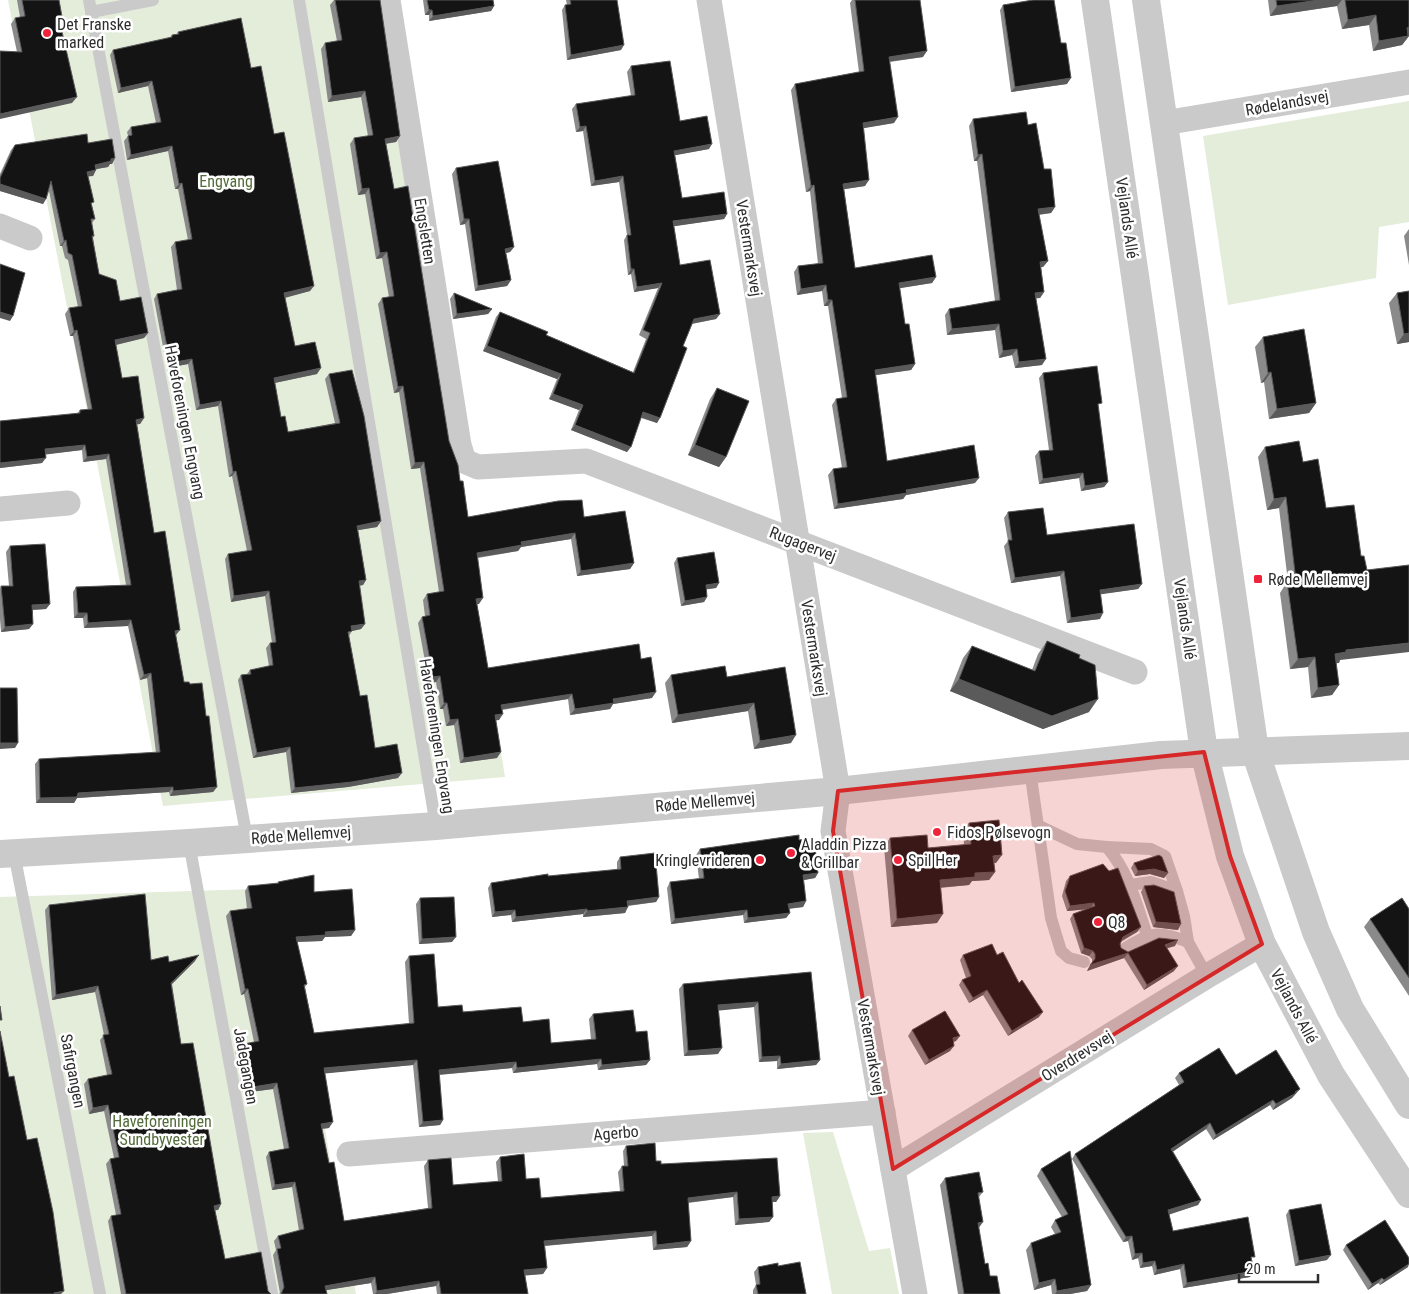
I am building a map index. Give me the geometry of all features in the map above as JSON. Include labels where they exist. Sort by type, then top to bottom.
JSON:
[{"type":"street","name":"Engsletten","points":[[388,0],[458,435],[464,461]]},
{"type":"street","name":"Vestermarksvej","points":[[709,0],[838,791],[833,831],[915,1294]]},
{"type":"street","name":"Vejlands Allé","points":[[1096,0],[1204,752],[1230,856],[1262,944],[1331,1075],[1409,1194]]},
{"type":"street","points":[[1146,0],[1255,751],[1316,932],[1350,1009],[1409,1105]]},
{"type":"street","name":"Rødelandsvej","points":[[1164,124],[1409,82]]},
{"type":"street","points":[[0,226],[30,238]]},
{"type":"street","name":"Rugagervej","points":[[464,461],[478,468],[586,461],[1135,672]]},
{"type":"street","points":[[0,509],[68,503]]},
{"type":"street","name":"Røde Mellemvej","points":[[7,853],[436,826],[838,791],[1204,752],[1409,746]]},
{"type":"street","name":"Overdrevsvej","points":[[893,1169],[1206,976],[1262,944]]},
{"type":"street","name":"Agerbo","points":[[349,1154],[883,1112]]},
{"type":"lane","name":"Haveforeningen Engvang","points":[[153,0],[90,6],[247,838]]},
{"type":"lane","name":"Haveforeningen Engvang","points":[[298,0],[436,826]]},
{"type":"lane","points":[[1030,770],[1051,918],[1060,951],[1070,958],[1084,962]]},
{"type":"lane","points":[[1039,826],[1077,844],[1107,848],[1151,849],[1165,856],[1184,916],[1188,942],[1206,976]]},
{"type":"lane","name":"Jadegangen","points":[[189,843],[272,1294]]},
{"type":"lane","points":[[1107,848],[1121,864],[1147,935]]},
{"type":"lane","name":"Safirgangen","points":[[7,853],[100,1294]]},
{"type":"lane","points":[[1130,885],[1151,882],[1177,891]]},
{"type":"lane","points":[[1124,949],[1147,935],[1167,934],[1188,942]]},
{"type":"highlighted area","points":[[1204,752],[1230,856],[1262,944],[893,1169],[833,831],[838,791]]},
{"type":"green space","name":"Engvang","points":[[8,0],[380,0],[505,777],[163,806]]},
{"type":"green space","points":[[1409,101],[1409,222],[1379,227],[1376,278],[1228,305],[1203,136]]},
{"type":"green space","name":"Haveforeningen Sundbyvester","points":[[285,888],[330,1159],[356,1294],[0,1294],[0,897]]},
{"type":"green space","points":[[833,1132],[869,1251],[890,1248],[899,1294],[832,1294],[803,1133]]},
{"type":"building","points":[[22,0],[59,0],[63,22],[60,23],[77,97],[0,114],[0,51],[22,52],[15,18],[25,16]]},
{"type":"building","points":[[335,0],[380,0],[400,136],[385,139],[394,189],[408,186],[449,441],[458,465],[460,481],[463,481],[468,517],[558,501],[582,500],[584,517],[625,511],[634,563],[581,571],[575,533],[521,542],[522,545],[477,553],[483,598],[476,599],[488,668],[639,644],[641,659],[651,657],[656,692],[613,699],[614,703],[575,709],[572,694],[501,705],[503,714],[495,715],[501,752],[464,758],[458,719],[450,720],[447,703],[444,703],[440,676],[433,677],[422,617],[430,615],[427,594],[444,591],[424,462],[415,463],[403,386],[398,387],[382,298],[394,296],[387,252],[380,253],[369,188],[362,189],[354,138],[373,135],[365,91],[332,96],[325,43],[342,40]]},
{"type":"building","points":[[427,0],[493,0],[494,6],[433,16],[432,10],[429,10]]},
{"type":"building","points":[[570,0],[617,0],[624,45],[571,55],[565,5],[571,4]]},
{"type":"building","points":[[855,0],[920,0],[927,51],[889,57],[898,117],[863,123],[869,180],[843,184],[855,268],[932,255],[936,277],[899,283],[905,324],[909,324],[915,364],[875,370],[887,461],[974,445],[979,478],[906,490],[907,493],[838,504],[833,469],[847,467],[836,399],[847,397],[832,300],[828,300],[826,285],[801,289],[798,266],[823,263],[814,185],[811,186],[795,84],[864,71]]},
{"type":"building","points":[[1033,0],[1054,0],[1061,43],[1066,43],[1071,78],[1015,87],[1003,5]]},
{"type":"building","points":[[1276,0],[1319,0],[1277,6]]},
{"type":"building","points":[[1345,0],[1409,0],[1408,36],[1379,41],[1376,15],[1348,20]]},
{"type":"building","points":[[241,18],[251,68],[261,66],[274,134],[284,132],[314,286],[284,293],[295,346],[315,342],[321,368],[274,378],[281,417],[285,416],[288,432],[340,423],[329,374],[352,370],[364,416],[381,521],[357,526],[366,580],[359,581],[365,624],[351,626],[352,631],[348,632],[360,696],[367,695],[375,748],[397,744],[402,773],[352,782],[295,788],[290,747],[257,753],[241,675],[251,674],[250,670],[273,665],[270,643],[276,642],[269,591],[234,596],[228,554],[252,550],[236,471],[233,472],[221,401],[200,405],[192,359],[170,363],[157,294],[182,289],[175,242],[192,239],[182,183],[179,184],[172,146],[131,155],[128,136],[132,135],[131,127],[161,122],[152,81],[121,88],[113,50],[172,37],[172,35],[179,34],[178,32]]},
{"type":"building","points":[[670,61],[680,121],[707,116],[712,144],[674,151],[682,198],[724,192],[727,214],[673,221],[680,265],[710,260],[720,314],[694,319],[683,346],[687,348],[660,418],[643,412],[631,447],[575,425],[583,405],[553,394],[561,374],[487,346],[500,312],[548,332],[546,335],[634,373],[650,333],[643,330],[662,283],[637,287],[634,269],[631,269],[627,235],[631,235],[623,176],[595,181],[586,126],[580,127],[576,104],[635,95],[631,66]]},
{"type":"building","points":[[1026,112],[1028,125],[1036,123],[1044,169],[1051,169],[1055,207],[1038,209],[1048,261],[1040,262],[1044,292],[1035,293],[1046,359],[1019,362],[1017,349],[1003,351],[999,324],[952,329],[949,309],[1000,300],[982,154],[978,155],[973,119]]},
{"type":"building","points":[[87,134],[88,143],[112,139],[115,158],[111,159],[111,161],[95,165],[96,170],[87,172],[94,202],[91,203],[95,219],[91,219],[94,236],[92,236],[99,274],[116,280],[120,301],[141,297],[148,333],[115,340],[122,378],[138,376],[144,418],[136,420],[154,533],[165,531],[180,630],[175,631],[184,682],[189,682],[190,684],[202,683],[206,716],[209,716],[217,787],[173,791],[173,787],[78,793],[77,797],[40,798],[39,759],[160,752],[151,673],[144,675],[131,620],[88,623],[87,613],[78,613],[76,587],[131,585],[109,454],[87,457],[85,445],[45,449],[46,458],[0,463],[0,421],[80,413],[80,410],[92,409],[77,330],[74,331],[69,308],[82,306],[72,255],[68,253],[66,240],[64,241],[51,181],[46,199],[0,184],[0,178],[15,145]]},
{"type":"building","points":[[498,161],[514,247],[505,249],[511,280],[478,286],[469,219],[464,219],[456,168]]},
{"type":"building","points":[[0,264],[25,273],[13,316],[0,312]]},
{"type":"building","points":[[1409,291],[1409,333],[1404,334],[1397,293]]},
{"type":"building","points":[[454,293],[492,309],[457,314]]},
{"type":"building","points":[[1304,329],[1316,403],[1277,409],[1271,372],[1268,373],[1263,337]]},
{"type":"building","points":[[1097,366],[1102,403],[1098,404],[1108,482],[1085,486],[1083,473],[1043,479],[1039,451],[1053,450],[1043,373]]},
{"type":"building","points":[[717,388],[749,401],[726,457],[695,445]]},
{"type":"building","points":[[1299,441],[1303,462],[1318,459],[1326,508],[1354,505],[1361,556],[1364,556],[1367,570],[1409,565],[1409,643],[1346,650],[1346,652],[1335,654],[1339,685],[1318,688],[1315,657],[1298,659],[1287,582],[1296,581],[1286,497],[1274,499],[1265,447]]},
{"type":"building","points":[[1043,508],[1047,535],[1134,524],[1142,584],[1100,590],[1103,613],[1071,618],[1064,571],[1015,578],[1008,540],[1012,540],[1008,512]]},
{"type":"building","points":[[45,544],[50,604],[32,605],[33,624],[5,627],[1,586],[13,586],[10,546]]},
{"type":"building","points":[[714,552],[719,583],[706,585],[707,597],[685,601],[677,558]]},
{"type":"building","points":[[1047,641],[1080,655],[1079,658],[1095,665],[1098,699],[1052,716],[959,679],[972,646],[1035,671]]},
{"type":"building","points":[[725,666],[727,677],[785,667],[796,735],[760,741],[754,703],[678,715],[671,675]]},
{"type":"building","points":[[0,688],[17,688],[18,743],[0,743]]},
{"type":"building","points":[[999,820],[1002,855],[993,856],[995,872],[975,873],[975,877],[940,880],[943,914],[897,919],[890,838],[927,835],[928,848],[971,844],[969,823]]},
{"type":"building","points":[[799,835],[799,840],[814,838],[818,873],[803,875],[806,901],[788,904],[790,913],[748,918],[747,910],[675,919],[670,882],[704,878],[700,849]]},
{"type":"building","points":[[655,853],[659,897],[627,901],[628,907],[587,911],[587,909],[516,917],[515,910],[495,912],[491,883],[548,874],[548,876],[621,869],[620,857]]},
{"type":"building","points":[[1159,855],[1162,857],[1168,873],[1154,869],[1138,871],[1134,863]]},
{"type":"building","name":"Q8","points":[[1103,864],[1109,871],[1118,868],[1141,927],[1123,937],[1120,944],[1121,948],[1128,952],[1159,938],[1178,940],[1165,945],[1178,966],[1147,985],[1128,953],[1090,965],[1095,959],[1095,954],[1093,951],[1084,948],[1073,914],[1095,906],[1094,903],[1070,906],[1065,891],[1070,876]]},
{"type":"building","points":[[314,875],[314,892],[352,889],[355,930],[325,932],[326,935],[296,937],[307,984],[304,985],[314,1033],[414,1023],[409,956],[434,954],[438,1007],[462,1005],[463,1012],[521,1007],[523,1022],[549,1019],[551,1043],[596,1039],[593,1014],[633,1010],[636,1032],[647,1031],[650,1060],[602,1065],[601,1059],[517,1068],[516,1062],[439,1070],[443,1120],[423,1122],[417,1060],[324,1068],[333,1122],[321,1124],[329,1163],[334,1162],[344,1221],[432,1208],[428,1160],[451,1158],[453,1185],[502,1181],[500,1157],[524,1154],[526,1179],[539,1178],[541,1198],[624,1191],[622,1166],[628,1166],[626,1146],[655,1143],[656,1161],[661,1161],[661,1164],[777,1158],[780,1196],[772,1197],[773,1217],[739,1219],[737,1192],[688,1198],[691,1241],[657,1245],[656,1231],[544,1241],[547,1268],[524,1270],[528,1294],[441,1294],[439,1281],[377,1291],[375,1277],[325,1286],[327,1294],[281,1294],[284,1287],[277,1249],[281,1248],[278,1236],[304,1229],[295,1182],[275,1185],[269,1152],[289,1148],[277,1083],[247,1088],[239,1045],[259,1041],[248,989],[245,989],[230,911],[252,908],[248,886],[279,883]]},
{"type":"building","points":[[1154,885],[1174,892],[1181,924],[1156,922],[1144,886]]},
{"type":"building","points":[[145,894],[151,960],[168,956],[169,962],[199,955],[171,983],[181,1044],[193,1043],[221,1204],[214,1206],[225,1259],[261,1252],[268,1291],[271,1294],[126,1294],[111,1216],[121,1214],[110,1159],[119,1157],[108,1105],[93,1108],[88,1079],[112,1074],[103,1035],[109,1034],[98,986],[56,995],[49,905]]},
{"type":"building","points":[[454,897],[456,937],[422,939],[420,898]]},
{"type":"building","points":[[1402,898],[1409,909],[1409,978],[1370,919]]},
{"type":"building","points":[[992,944],[997,955],[1003,952],[1019,983],[1022,980],[1043,1012],[1012,1031],[987,990],[973,998],[962,980],[971,976],[963,955]]},
{"type":"building","points":[[811,972],[820,1060],[781,1064],[780,1056],[762,1057],[758,1002],[718,1005],[722,1048],[688,1051],[683,984]]},
{"type":"building","points":[[945,1011],[960,1036],[953,1038],[954,1046],[929,1060],[912,1030]]},
{"type":"building","points":[[0,1031],[9,1077],[14,1076],[27,1140],[37,1138],[53,1212],[64,1291],[54,1294],[0,1294]]},
{"type":"building","points":[[1219,1048],[1236,1075],[1276,1050],[1300,1089],[1276,1104],[1273,1100],[1216,1135],[1210,1123],[1171,1149],[1201,1200],[1168,1210],[1173,1231],[1248,1217],[1255,1257],[1251,1257],[1254,1271],[1187,1283],[1184,1264],[1157,1270],[1155,1261],[1143,1263],[1142,1253],[1135,1254],[1132,1236],[1126,1237],[1075,1154],[1184,1082],[1179,1073]]},
{"type":"building","points":[[1070,1151],[1091,1285],[1057,1291],[1055,1279],[1039,1283],[1031,1243],[1061,1232],[1055,1220],[1068,1214],[1041,1169]]},
{"type":"building","points":[[979,1172],[983,1192],[978,1193],[983,1222],[978,1223],[985,1264],[988,1263],[990,1276],[997,1276],[1000,1294],[964,1294],[945,1178]]},
{"type":"building","points":[[1321,1204],[1331,1255],[1299,1261],[1289,1210]]},
{"type":"building","points":[[1385,1220],[1409,1258],[1409,1264],[1384,1280],[1382,1278],[1372,1284],[1346,1245]]},
{"type":"building","points":[[800,1262],[806,1294],[758,1294],[756,1285],[760,1284],[758,1267],[778,1263],[778,1266]]},
{"type":"place","name":"Det Franske marked","points":[[47,33]]},
{"type":"place","name":"Røde Mellemvej","points":[[1258,579]]},
{"type":"place","name":"Fidos Pølsevogn","points":[[937,832]]},
{"type":"place","name":"Aladdin Pizza & Grillbar","points":[[791,853]]},
{"type":"place","name":"Kringlevrideren","points":[[760,860]]},
{"type":"place","name":"Spil Her","points":[[898,860]]},
{"type":"place","name":"Q8","points":[[1098,922]]}]
